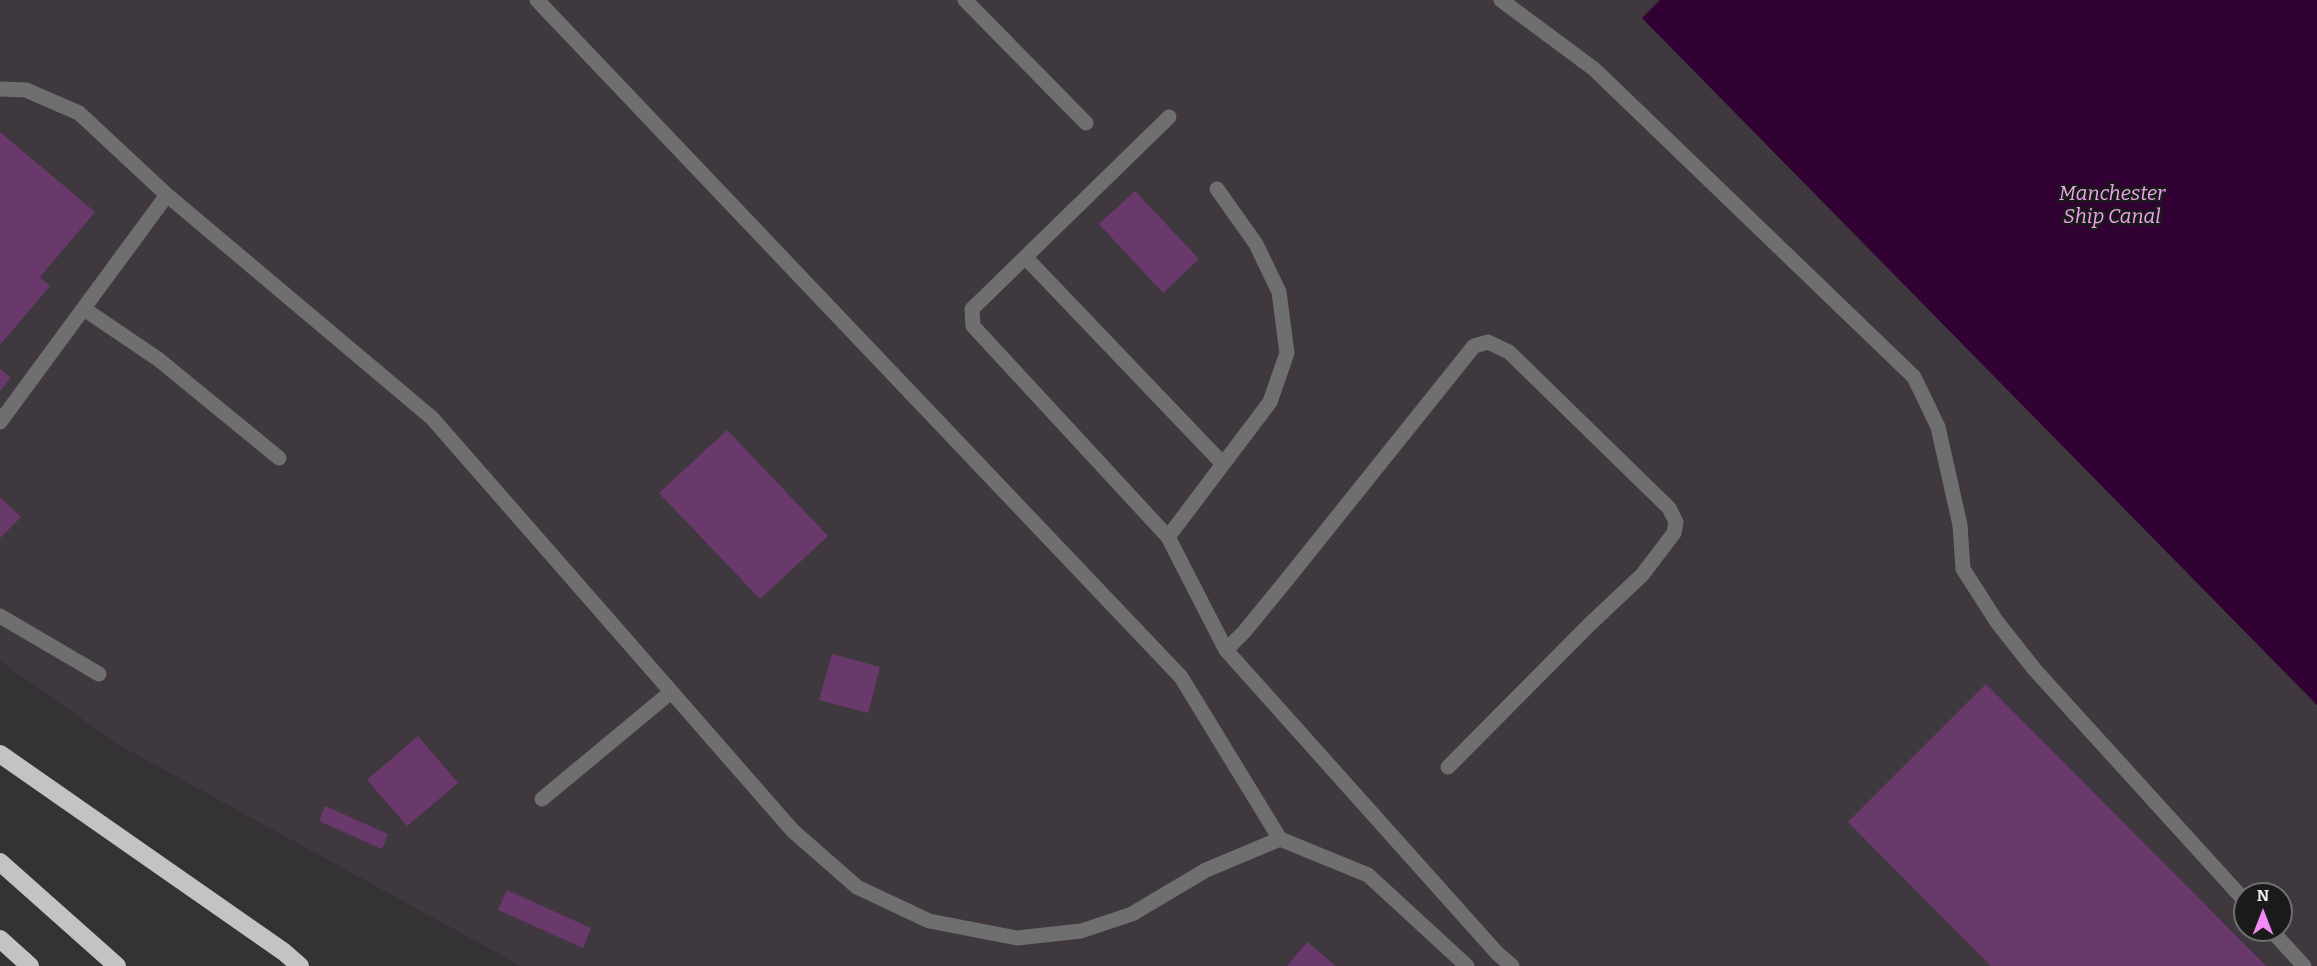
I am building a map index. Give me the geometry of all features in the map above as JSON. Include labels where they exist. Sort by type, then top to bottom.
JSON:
[{"type":"highway","points":[[0,754],[284,952],[300,966]]},
{"type":"highway","points":[[0,862],[117,966]]},
{"type":"highway","points":[[0,939],[30,966]]},
{"type":"street","points":[[537,0],[1181,677],[1280,839],[1368,875],[1467,966]]},
{"type":"street","points":[[965,0],[1086,123]]},
{"type":"street","points":[[1501,0],[1594,69],[1914,377],[1938,427],[1959,525],[1963,569],[1997,622],[2035,670],[2233,888]]},
{"type":"street","points":[[0,89],[26,90],[79,113],[167,195],[432,418],[793,831],[858,887],[928,921],[1017,938],[1081,931],[1132,914],[1206,870],[1280,839]]},
{"type":"street","points":[[1169,117],[972,309],[973,326],[1168,537],[1226,650],[1497,953],[1512,966]]},
{"type":"street","points":[[1168,537],[1270,402],[1287,352],[1279,292],[1256,244],[1216,189]]},
{"type":"street","points":[[0,422],[167,195]]},
{"type":"street","points":[[1026,258],[1223,464]]},
{"type":"street","points":[[84,309],[158,359],[279,458]]},
{"type":"street","points":[[1226,650],[1285,582],[1474,346],[1488,342],[1509,352],[1669,508],[1676,522],[1674,533],[1642,575],[1448,767]]},
{"type":"street","points":[[0,616],[99,674]]},
{"type":"street","points":[[542,799],[671,692]]},
{"type":"street","points":[[2282,942],[2304,966]]},
{"type":"shaded area","points":[[0,0],[1660,0],[1642,18],[2317,703],[2317,966],[521,966],[119,745],[0,661]]},
{"type":"water","name":"Manchester Ship Canal","points":[[1660,0],[2317,0],[2317,705],[1642,18]]},
{"type":"building","points":[[0,132],[95,212],[40,277],[50,286],[0,345]]},
{"type":"building","points":[[1135,191],[1199,259],[1163,293],[1099,224]]},
{"type":"building","points":[[0,369],[11,378],[0,391]]},
{"type":"building","points":[[727,430],[828,536],[760,599],[659,493]]},
{"type":"building","points":[[0,497],[21,517],[0,538]]},
{"type":"building","points":[[832,654],[880,667],[868,713],[819,700]]},
{"type":"building","points":[[1986,684],[2233,933],[2233,942],[2242,942],[2266,966],[1991,966],[1848,822]]},
{"type":"building","points":[[418,736],[458,783],[407,826],[367,780]]},
{"type":"building","points":[[325,806],[388,834],[382,849],[319,821]]},
{"type":"building","points":[[507,890],[591,928],[583,948],[498,910]]},
{"type":"building","points":[[1307,942],[1336,966],[1287,966]]}]
